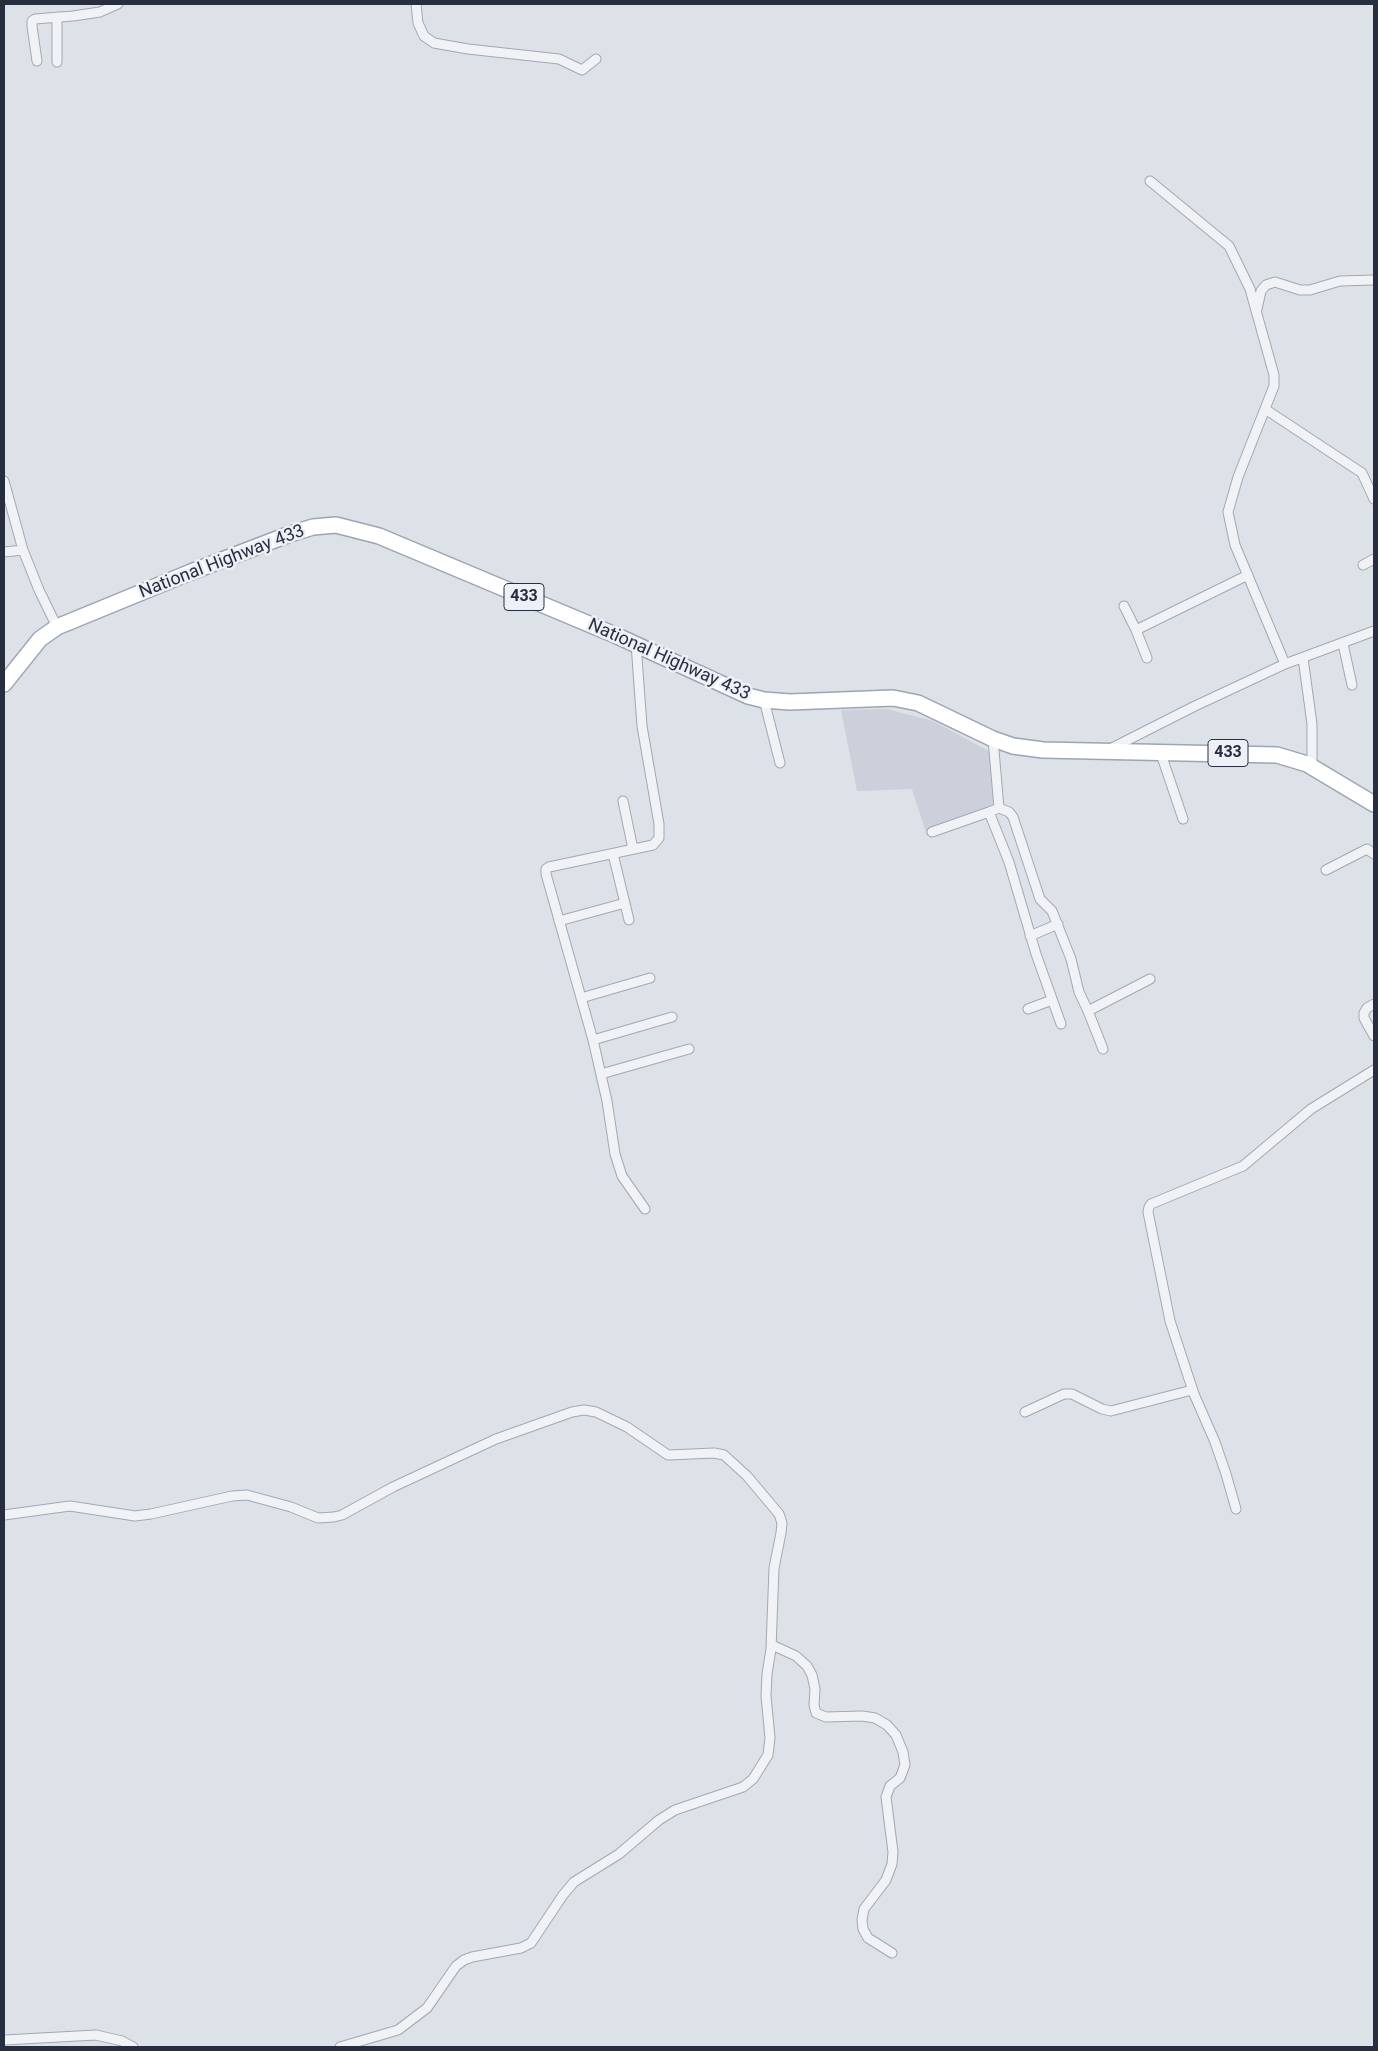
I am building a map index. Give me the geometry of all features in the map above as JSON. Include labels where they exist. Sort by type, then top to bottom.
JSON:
[{"type":"main road","name":"National Highway 433","points":[[4,684],[40,639],[57,627],[290,534],[314,527],[336,525],[379,536],[636,644],[735,691],[764,700],[790,702],[893,698],[918,703],[993,739],[1013,746],[1043,750],[1277,754],[1312,766],[1374,804]]},
{"type":"street","points":[[38,61],[32,21],[35,18],[100,12],[118,4]]},
{"type":"street","points":[[416,4],[418,23],[424,36],[434,43],[468,49],[559,59],[582,70],[596,58]]},
{"type":"street","points":[[57,16],[57,62]]},
{"type":"street","points":[[1150,181],[1229,246],[1250,289],[1274,375],[1274,386],[1238,477],[1228,512],[1235,545],[1285,664]]},
{"type":"street","points":[[1256,315],[1261,291],[1266,285],[1275,282],[1300,290],[1310,290],[1340,281],[1374,280]]},
{"type":"street","points":[[1265,409],[1362,473],[1374,499]]},
{"type":"street","points":[[4,481],[23,550],[39,590],[57,627]]},
{"type":"street","points":[[4,552],[23,550]]},
{"type":"street","points":[[1363,565],[1374,559]]},
{"type":"street","points":[[1136,630],[1248,575]]},
{"type":"street","points":[[1124,606],[1147,658]]},
{"type":"street","points":[[1104,752],[1195,706],[1285,664],[1374,631]]},
{"type":"street","points":[[636,644],[642,726],[659,824],[659,838],[653,845],[558,865],[546,869],[546,874],[602,1074],[615,1154],[622,1176],[644,1209]]},
{"type":"street","points":[[1343,644],[1352,685]]},
{"type":"street","points":[[1303,658],[1312,724],[1312,766]]},
{"type":"street","points":[[764,700],[780,763]]},
{"type":"street","points":[[993,739],[999,808]]},
{"type":"street","points":[[1160,751],[1183,819]]},
{"type":"street","points":[[623,801],[633,849]]},
{"type":"street","points":[[932,832],[999,808],[1009,812],[1013,818],[1040,900],[1052,911],[1058,924],[1071,959],[1079,992],[1103,1049]]},
{"type":"street","points":[[989,812],[1009,862],[1030,936],[1061,1024]]},
{"type":"street","points":[[1326,870],[1367,849],[1374,854]]},
{"type":"street","points":[[613,854],[629,920]]},
{"type":"street","points":[[559,921],[625,902]]},
{"type":"street","points":[[1030,936],[1058,924]]},
{"type":"street","points":[[581,998],[650,978]]},
{"type":"street","points":[[1088,1011],[1150,979]]},
{"type":"street","points":[[1028,1009],[1052,1000]]},
{"type":"street","points":[[1374,1004],[1367,1008],[1364,1018],[1374,1036]]},
{"type":"street","points":[[593,1040],[672,1017]]},
{"type":"street","points":[[602,1074],[688,1049]]},
{"type":"street","points":[[1236,1509],[1215,1442],[1192,1390],[1170,1321],[1148,1212],[1149,1207],[1151,1204],[1243,1166],[1311,1109],[1374,1070]]},
{"type":"street","points":[[1025,1412],[1064,1394],[1072,1394],[1110,1411],[1192,1390]]},
{"type":"street","points":[[4,1515],[70,1506],[135,1516],[232,1496],[247,1495],[291,1507],[318,1518],[334,1517],[342,1515],[393,1487],[496,1439],[572,1412],[590,1411],[627,1427],[668,1454],[714,1453],[724,1455],[747,1476],[778,1514],[782,1524],[774,1568],[772,1645],[767,1674],[766,1696],[770,1738],[768,1755],[753,1779],[743,1787],[675,1810],[659,1820],[619,1854],[574,1882],[531,1942],[522,1948],[464,1960],[456,1966],[427,2008],[398,2030],[340,2047]]},
{"type":"street","points":[[772,1645],[796,1656],[807,1666],[814,1682],[816,1713],[826,1717],[862,1716],[875,1718],[887,1724],[896,1736],[903,1752],[905,1765],[900,1778],[890,1786],[886,1797],[893,1852],[892,1864],[886,1880],[864,1909],[862,1920],[863,1929],[868,1938],[892,1953]]},
{"type":"street","points":[[4,2040],[96,2035],[122,2041],[133,2047]]},
{"type":"shaded area","points":[[887,709],[933,721],[996,755],[999,809],[927,836],[912,789],[857,791],[841,710]]}]
